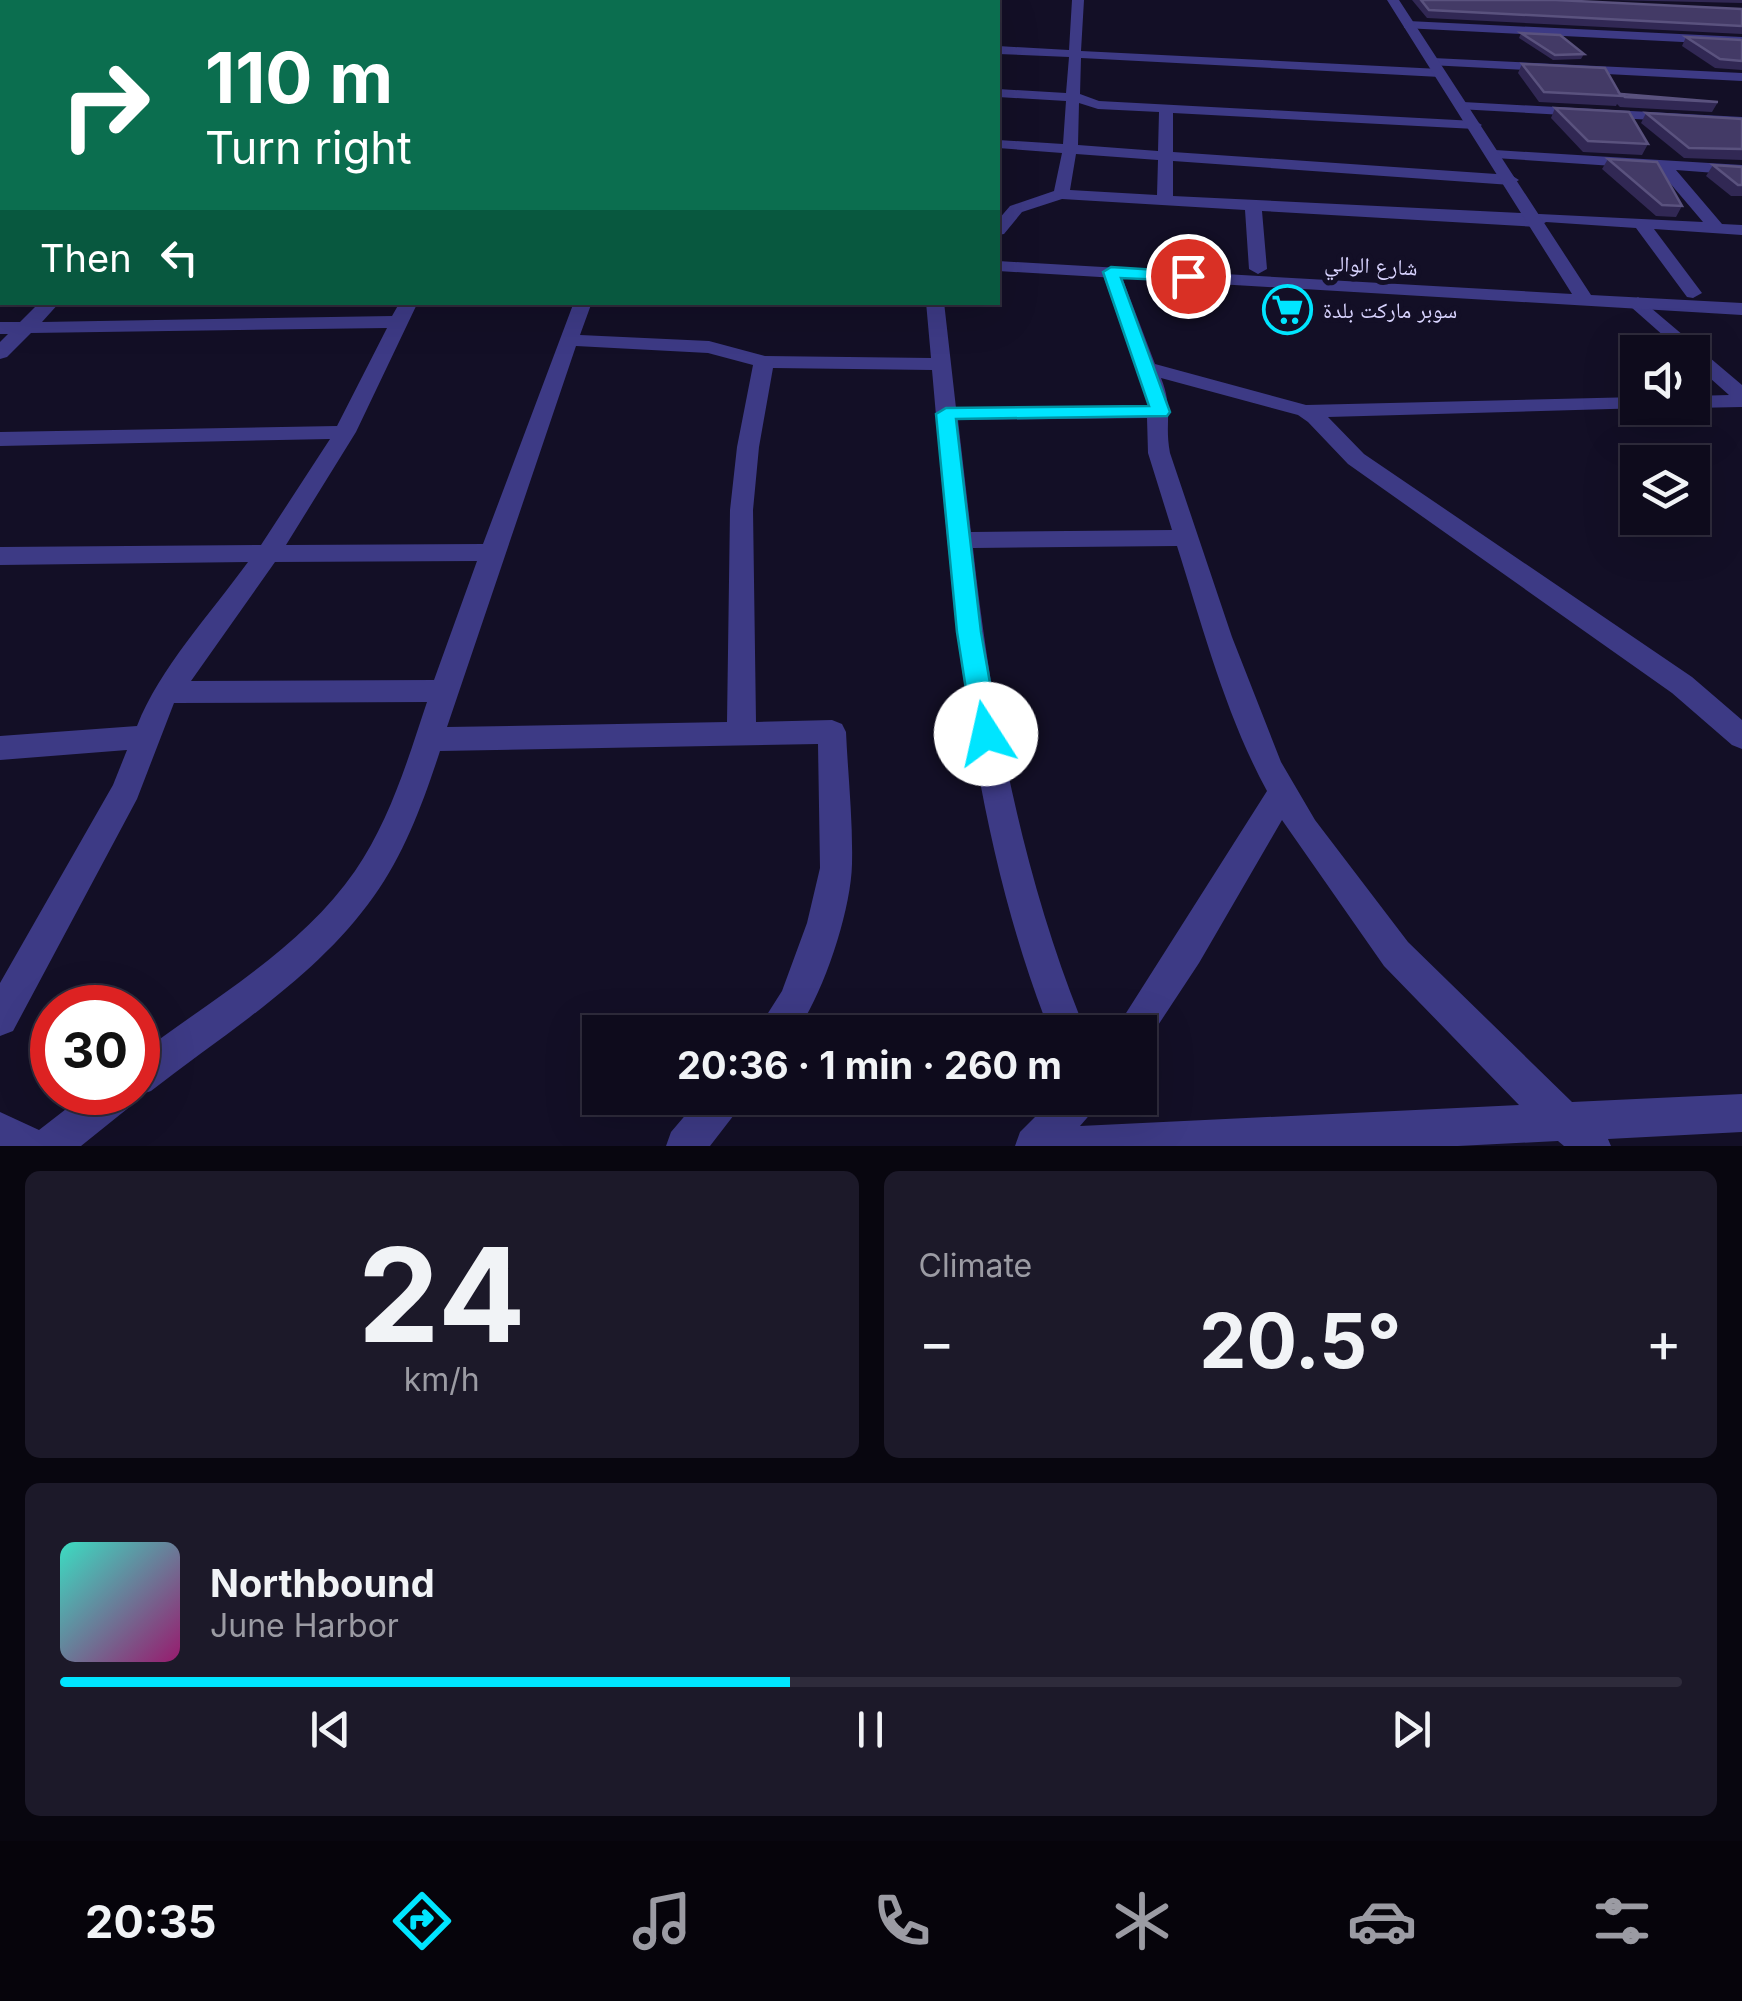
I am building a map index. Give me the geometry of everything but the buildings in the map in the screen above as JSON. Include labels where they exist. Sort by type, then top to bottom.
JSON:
[{"type":"street","points":[[1061,194],[1070,148],[1078,0]]},
{"type":"street","points":[[1394,0],[1581,294]]},
{"type":"street","points":[[1408,25],[1742,41]]},
{"type":"street","points":[[1698,28],[1727,52]]},
{"type":"street","points":[[1580,33],[1594,46]]},
{"type":"street","points":[[1000,50],[1742,77]]},
{"type":"street","points":[[1607,58],[1620,71]]},
{"type":"street","points":[[1000,93],[1074,97],[1098,104],[1475,124]]},
{"type":"street","points":[[1463,106],[1742,121]]},
{"type":"street","points":[[1166,108],[1166,200]]},
{"type":"street","points":[[1000,144],[1511,180]]},
{"type":"street","points":[[1495,154],[1742,170]]},
{"type":"street","points":[[1663,164],[1717,228]]},
{"type":"street","points":[[1000,228],[1016,208],[1061,194],[1742,230]]},
{"type":"street","points":[[1254,206],[1258,269]]},
{"type":"street","points":[[1641,223],[1693,293]]},
{"type":"street","name":"شارع الوالي","points":[[1000,254],[1258,269],[1581,294],[1638,303],[1742,308]]},
{"type":"street","name":"شارع الوالي","points":[[1000,266],[1581,294],[1742,296]]},
{"type":"street","points":[[1111,272],[1160,412],[1158,453],[1220,637],[1282,793],[1396,954],[1578,1133]]},
{"type":"street","points":[[1638,303],[1742,398]]},
{"type":"street","points":[[0,353],[48,305]]},
{"type":"street","points":[[160,326],[177,305]]},
{"type":"street","points":[[0,1018],[126,790],[164,692],[188,666],[268,556],[346,432],[408,305]]},
{"type":"street","points":[[160,1061],[310,944],[344,910],[379,859],[401,813],[583,305]]},
{"type":"street","points":[[935,305],[969,632],[998,802],[1050,990],[1061,1015]]},
{"type":"street","points":[[0,328],[398,322]]},
{"type":"street","points":[[569,340],[710,348],[764,362],[939,364]]},
{"type":"street","points":[[740,734],[744,670],[741,533],[748,432],[764,362]]},
{"type":"street","points":[[1147,368],[1316,416],[1356,459],[1738,728]]},
{"type":"street","points":[[1710,401],[1742,398]]},
{"type":"street","points":[[1305,411],[1620,403]]},
{"type":"street","points":[[946,414],[1160,412]]},
{"type":"street","points":[[0,439],[346,432]]},
{"type":"street","points":[[961,540],[1186,538]]},
{"type":"street","points":[[0,556],[492,552]]},
{"type":"street","points":[[164,692],[443,692]]},
{"type":"street","points":[[427,739],[832,732],[836,868],[824,923],[796,1002],[786,1015]]},
{"type":"street","points":[[0,748],[144,738]]},
{"type":"street","points":[[1143,1015],[1282,793]]},
{"type":"street","points":[[1065,1146],[1578,1133],[1742,1113]]},
{"type":"street","points":[[50,1146],[90,1115]]},
{"type":"street","points":[[685,1146],[710,1115]]},
{"type":"street","points":[[1034,1146],[1064,1115]]},
{"type":"street","points":[[0,1131],[28,1146]]},
{"type":"place","name":"سوبر ماركت بلدة","points":[[1288,310]]},
{"type":"route","points":[[986,734],[969,632],[958,497],[946,414],[1160,412],[1111,272],[1188,276]]}]
